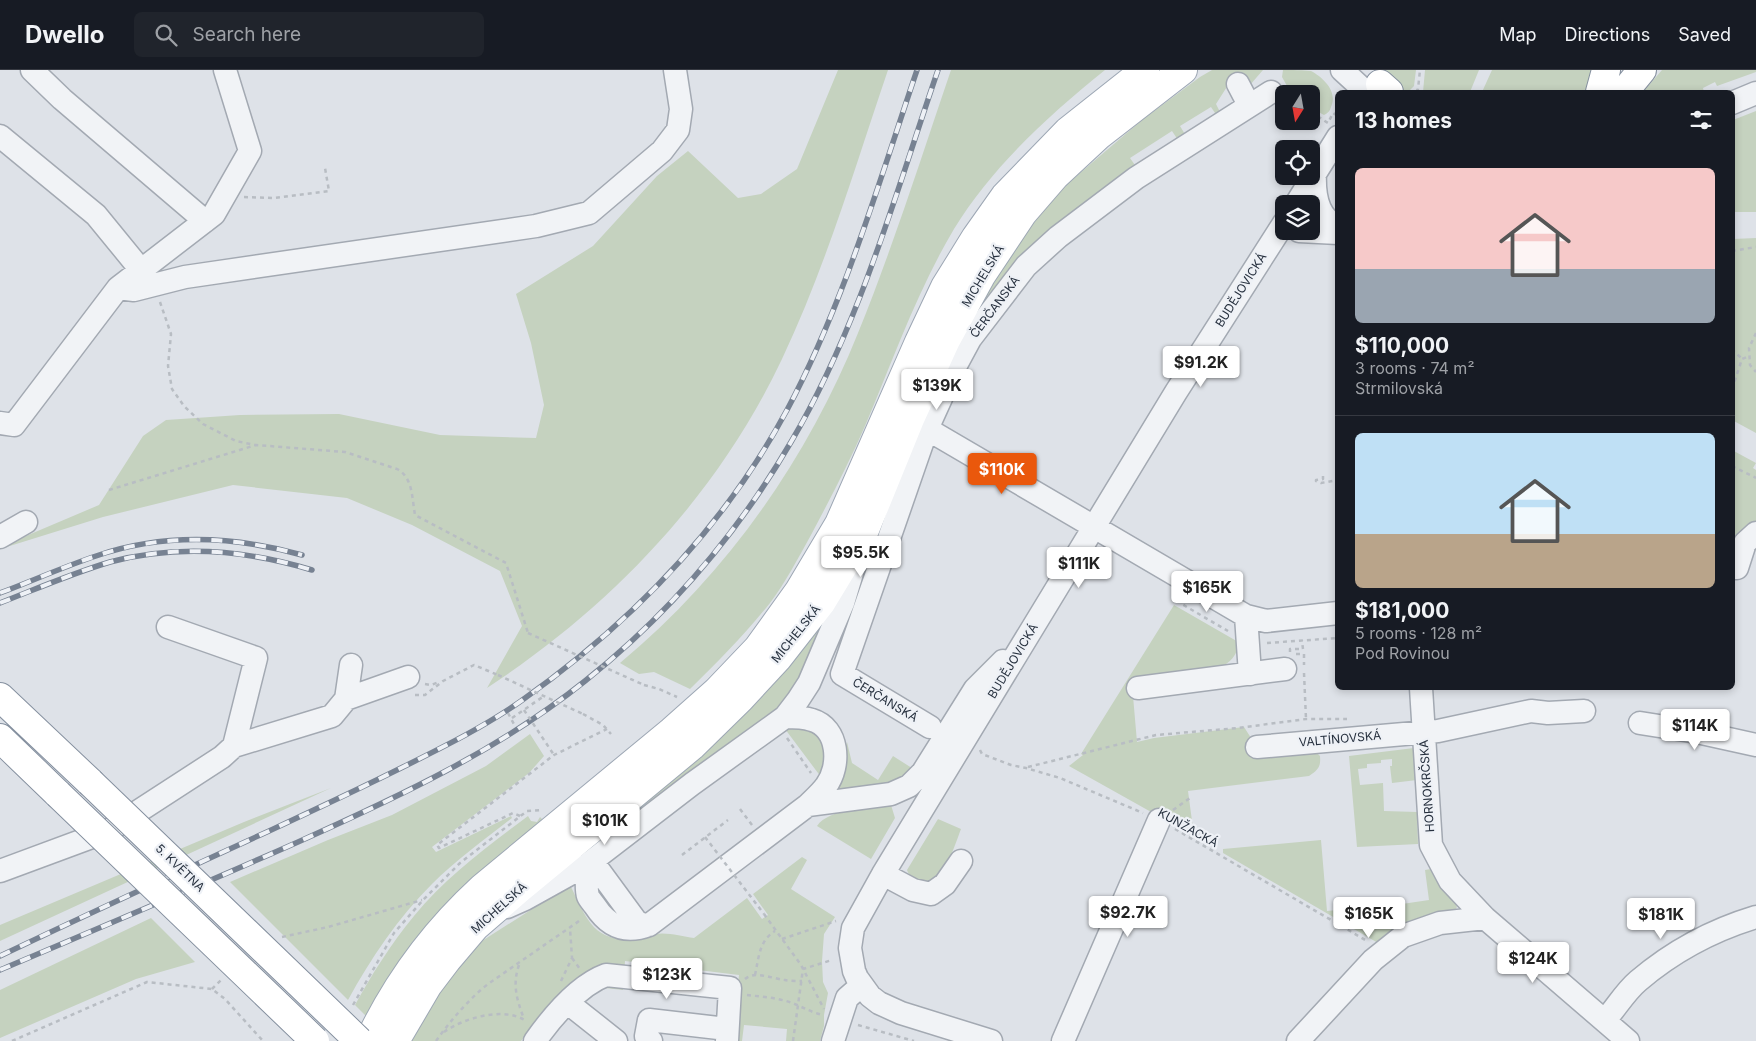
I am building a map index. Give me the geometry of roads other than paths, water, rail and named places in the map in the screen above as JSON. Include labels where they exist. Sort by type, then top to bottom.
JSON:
[{"type":"main road","name":"MICHELSKÁ","points":[[369,1041],[390,1000],[413,964],[458,911],[482,888],[666,737],[717,691],[758,648],[799,591],[839,524],[945,287],[976,237],[1005,196],[1068,131],[1145,70]]},
{"type":"main road","name":"MICHELSKÁ","points":[[395,1041],[434,976],[467,936],[490,914],[692,746],[778,658],[821,603],[864,532],[910,419],[946,340],[981,276],[1023,213],[1055,176],[1098,136],[1183,70]]},
{"type":"main road","points":[[1601,90],[1606,70]]},
{"type":"main road","points":[[1626,90],[1642,70]]},
{"type":"main road","name":"5. KVĚTNA","points":[[0,697],[228,913],[359,1041]]},
{"type":"main road","points":[[0,738],[315,1041]]},
{"type":"street","points":[[32,70],[62,99],[205,221]]},
{"type":"street","points":[[0,423],[14,425],[118,288],[134,290],[214,214],[250,151],[225,70]]},
{"type":"street","points":[[0,136],[96,215],[149,277],[185,277],[536,226],[588,213],[662,151],[678,130],[681,109],[676,70]]},
{"type":"street","points":[[1336,70],[1344,90]]},
{"type":"street","points":[[1342,70],[1376,86]]},
{"type":"street","points":[[1238,84],[1249,105]]},
{"type":"street","name":"ČERČANSKÁ","points":[[930,726],[842,674],[928,430],[956,365],[970,340],[1026,266],[1058,237],[1136,178],[1271,92]]},
{"type":"street","points":[[1735,102],[1756,93]]},
{"type":"street","points":[[1320,164],[1335,142]]},
{"type":"street","points":[[1314,185],[1318,205],[1331,223],[1335,225]]},
{"type":"street","points":[[1320,231],[1335,232]]},
{"type":"street","name":"BUDĚJOVICKÁ","points":[[992,1041],[901,1013],[879,1004],[870,996],[854,971],[850,948],[857,918],[1096,527],[1176,392],[1279,240]]},
{"type":"street","points":[[928,430],[1246,616],[1266,621],[1335,613]]},
{"type":"street","points":[[0,537],[26,522]]},
{"type":"street","points":[[490,914],[525,899],[590,862],[684,790],[791,717],[798,700],[809,683],[843,603],[864,532]]},
{"type":"street","points":[[1742,569],[1744,543],[1756,533]]},
{"type":"street","points":[[1246,616],[1250,674]]},
{"type":"street","points":[[168,626],[256,658],[234,746]]},
{"type":"street","points":[[808,805],[891,794],[909,786],[923,772],[975,689],[1031,631]]},
{"type":"street","points":[[0,871],[108,831],[222,757],[234,746],[332,716],[346,699],[351,665]]},
{"type":"street","points":[[1138,688],[1285,669]]},
{"type":"street","points":[[346,699],[407,686]]},
{"type":"street","name":"HORNOKRČSKÁ","points":[[1421,690],[1431,845],[1450,882],[1485,918],[1628,1041]]},
{"type":"street","name":"VALTÍNOVSKÁ","points":[[1257,747],[1438,730],[1531,711],[1548,713],[1584,711]]},
{"type":"street","points":[[590,862],[587,895],[602,916],[611,923],[631,930],[649,925],[808,805],[826,786],[830,780],[836,758],[832,739],[821,725],[813,720],[791,717]]},
{"type":"street","points":[[1640,723],[1697,732],[1756,745]]},
{"type":"street","points":[[1062,1041],[1160,820]]},
{"type":"street","points":[[883,874],[913,890],[931,894],[945,884],[961,861]]},
{"type":"street","points":[[1605,1020],[1636,983],[1676,952],[1731,924],[1756,917]]},
{"type":"street","points":[[1298,1041],[1382,952],[1403,936],[1440,924],[1485,918]]},
{"type":"street","points":[[533,1031],[593,980],[606,975],[729,994],[727,1035],[650,1020],[646,1036],[651,1041]]},
{"type":"street","points":[[833,1041],[847,998],[862,985]]},
{"type":"street","points":[[570,1001],[616,1041]]},
{"type":"railway","points":[[0,956],[269,831],[463,736],[521,701],[561,671],[600,640],[636,606],[671,571],[734,495],[762,454],[787,410],[826,328],[843,286],[917,70]]},
{"type":"railway","points":[[0,970],[298,842],[373,808],[447,770],[518,729],[552,706],[616,656],[645,629],[699,571],[748,508],[791,442],[815,398],[837,353],[874,260],[938,70]]},
{"type":"railway","points":[[0,593],[96,556],[147,543],[199,540],[225,541],[251,544],[302,555]]},
{"type":"railway","points":[[0,603],[68,576],[110,562],[135,556],[161,553],[186,551],[237,554],[287,563],[312,570]]}]
